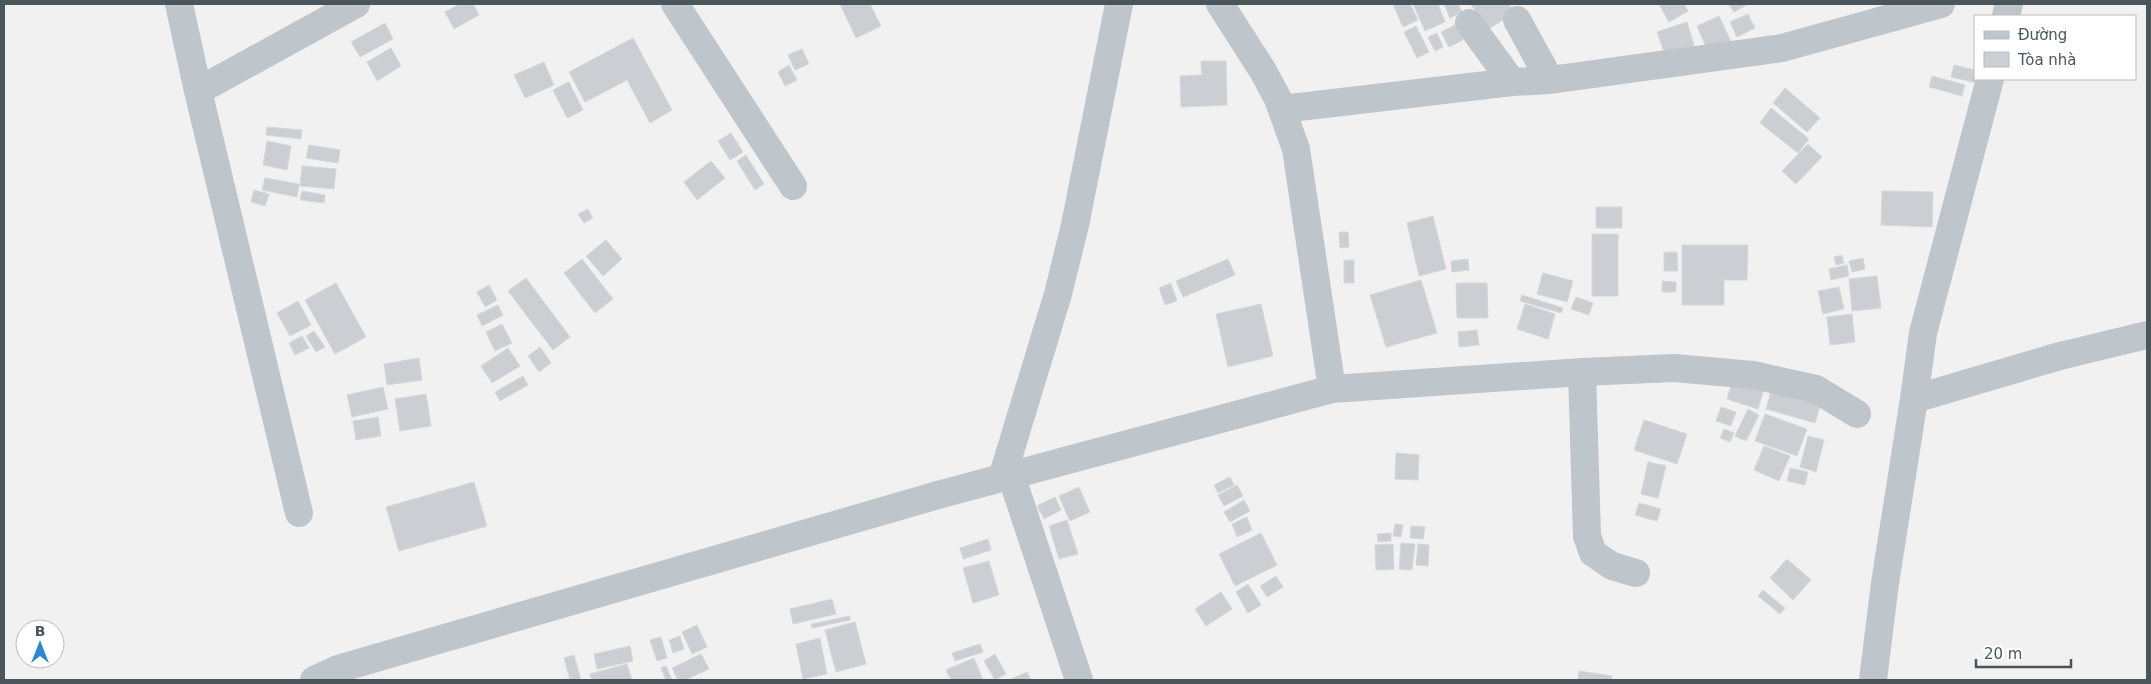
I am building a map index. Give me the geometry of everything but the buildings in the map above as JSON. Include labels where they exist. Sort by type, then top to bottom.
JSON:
[{"type":"street","points":[[178,4],[299,513]]},
{"type":"street","points":[[198,91],[356,4]]},
{"type":"street","points":[[675,4],[793,186]]},
{"type":"street","points":[[1079,680],[1007,477],[1058,294],[1075,225],[1119,4]]},
{"type":"street","points":[[1220,4],[1263,71],[1282,110],[1296,149],[1332,389]]},
{"type":"street","points":[[1282,110],[1512,82],[1550,80],[1782,48],[1942,4]]},
{"type":"street","points":[[1517,20],[1550,80]]},
{"type":"street","points":[[1469,24],[1512,82]]},
{"type":"street","points":[[1873,680],[1885,583],[1923,333],[1990,80]]},
{"type":"street","points":[[1914,399],[2060,356],[2147,335]]},
{"type":"street","points":[[331,677],[938,495],[1332,389],[1582,372],[1674,368],[1753,375],[1816,389],[1857,414]]},
{"type":"street","points":[[1582,372],[1587,536],[1593,554],[1612,566],[1636,573]]}]
